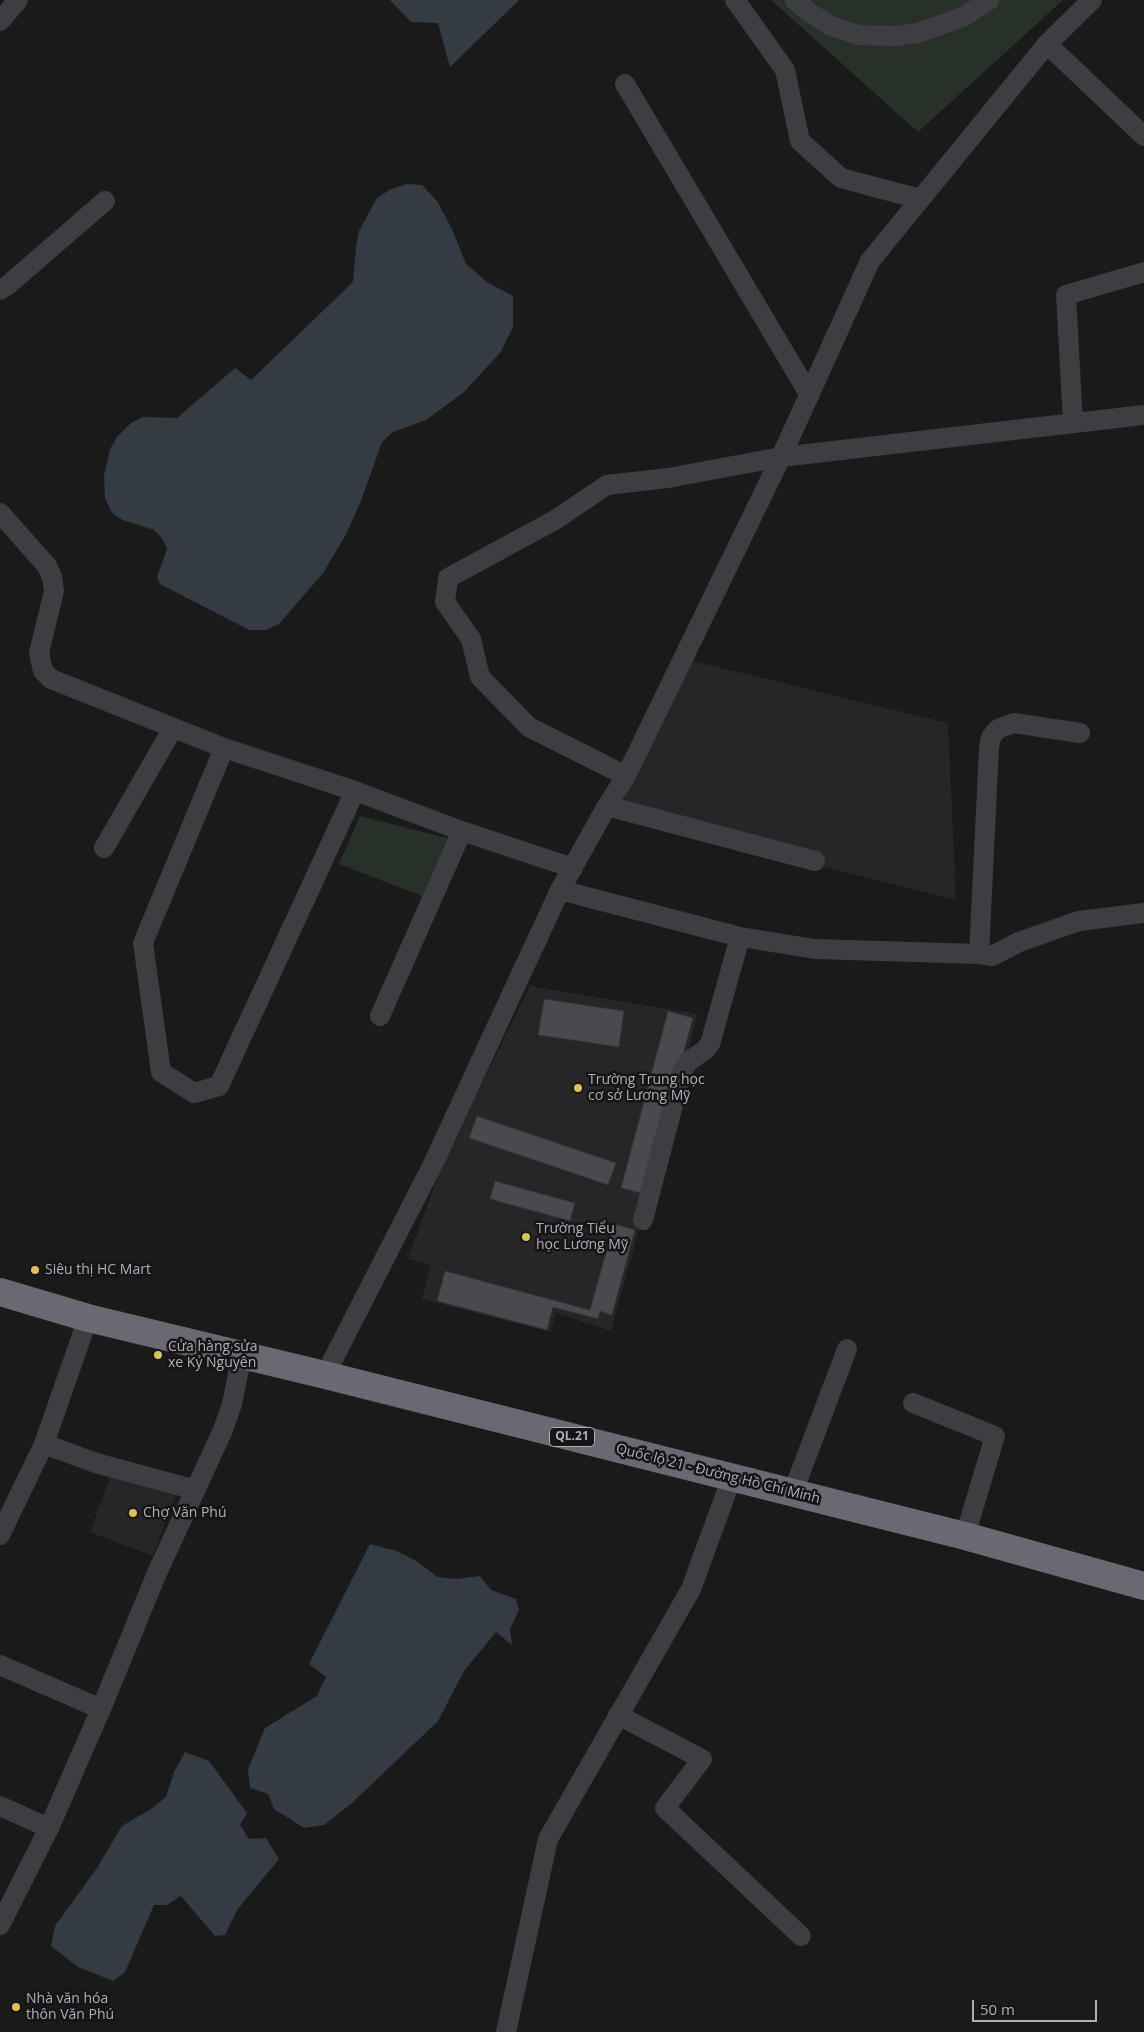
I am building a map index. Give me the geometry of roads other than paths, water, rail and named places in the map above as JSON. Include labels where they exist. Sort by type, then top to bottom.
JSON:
[{"type":"highway","name":"Quốc lộ 21 - Đường Hồ Chí Minh","points":[[0,1292],[88,1318],[324,1375],[965,1536],[1144,1586]]},
{"type":"street","points":[[0,21],[18,0]]},
{"type":"street","points":[[736,0],[785,70],[800,141],[841,178],[920,199]]},
{"type":"street","points":[[795,0],[810,13],[831,26],[859,35],[895,36],[918,33],[965,16],[989,0]]},
{"type":"street","points":[[324,1375],[433,1164],[560,890],[626,776],[781,457],[870,261],[1047,44],[1092,0]]},
{"type":"street","points":[[1047,44],[1144,136]]},
{"type":"street","points":[[625,84],[809,394]]},
{"type":"street","points":[[0,290],[105,201]]},
{"type":"street","points":[[1073,423],[1066,295],[1144,272]]},
{"type":"street","points":[[626,776],[529,727],[480,678],[470,639],[445,602],[448,578],[555,520],[606,485],[668,478],[781,457],[1144,415]]},
{"type":"street","points":[[0,513],[47,566],[52,577],[54,591],[39,653],[43,671],[51,679],[224,748],[355,791],[462,831],[573,868]]},
{"type":"street","points":[[979,954],[991,737],[998,729],[1014,723],[1080,733]]},
{"type":"street","points":[[104,848],[173,728]]},
{"type":"street","points":[[224,748],[142,943],[161,1072],[194,1093],[219,1086],[355,791]]},
{"type":"street","points":[[607,806],[815,861]]},
{"type":"street","points":[[380,1016],[462,831]]},
{"type":"street","points":[[560,890],[740,937],[815,949],[992,956],[1018,942],[1079,921],[1144,913]]},
{"type":"street","points":[[643,1220],[682,1071],[689,1061],[705,1050],[710,1044],[740,937]]},
{"type":"street","points":[[0,1535],[44,1444],[88,1318]]},
{"type":"street","points":[[793,1492],[847,1349]]},
{"type":"street","points":[[0,1925],[49,1828],[101,1709],[157,1572],[226,1421],[232,1404],[242,1355]]},
{"type":"street","points":[[913,1403],[995,1436],[965,1536]]},
{"type":"street","points":[[44,1444],[96,1462],[196,1490]]},
{"type":"street","points":[[506,2032],[548,1839],[691,1589],[732,1477]]},
{"type":"street","points":[[0,1665],[101,1709]]},
{"type":"street","points":[[618,1715],[702,1759],[665,1808],[802,1936]]},
{"type":"street","points":[[0,1806],[49,1828]]},
{"type":"place","name":"Trường Trung học cơ sở Lương Mỹ","points":[[578,1088]]},
{"type":"place","name":"Trường Tiểu học Lương Mỹ","points":[[526,1237]]},
{"type":"place","name":"Siêu thị HC Mart","points":[[35,1270]]},
{"type":"place","name":"Cửa hàng sửa xe Kỷ Nguyên","points":[[158,1355]]},
{"type":"place","name":"Chợ Văn Phú","points":[[133,1513]]},
{"type":"place","name":"Nhà văn hóa thôn Văn Phú","points":[[16,2007]]}]
